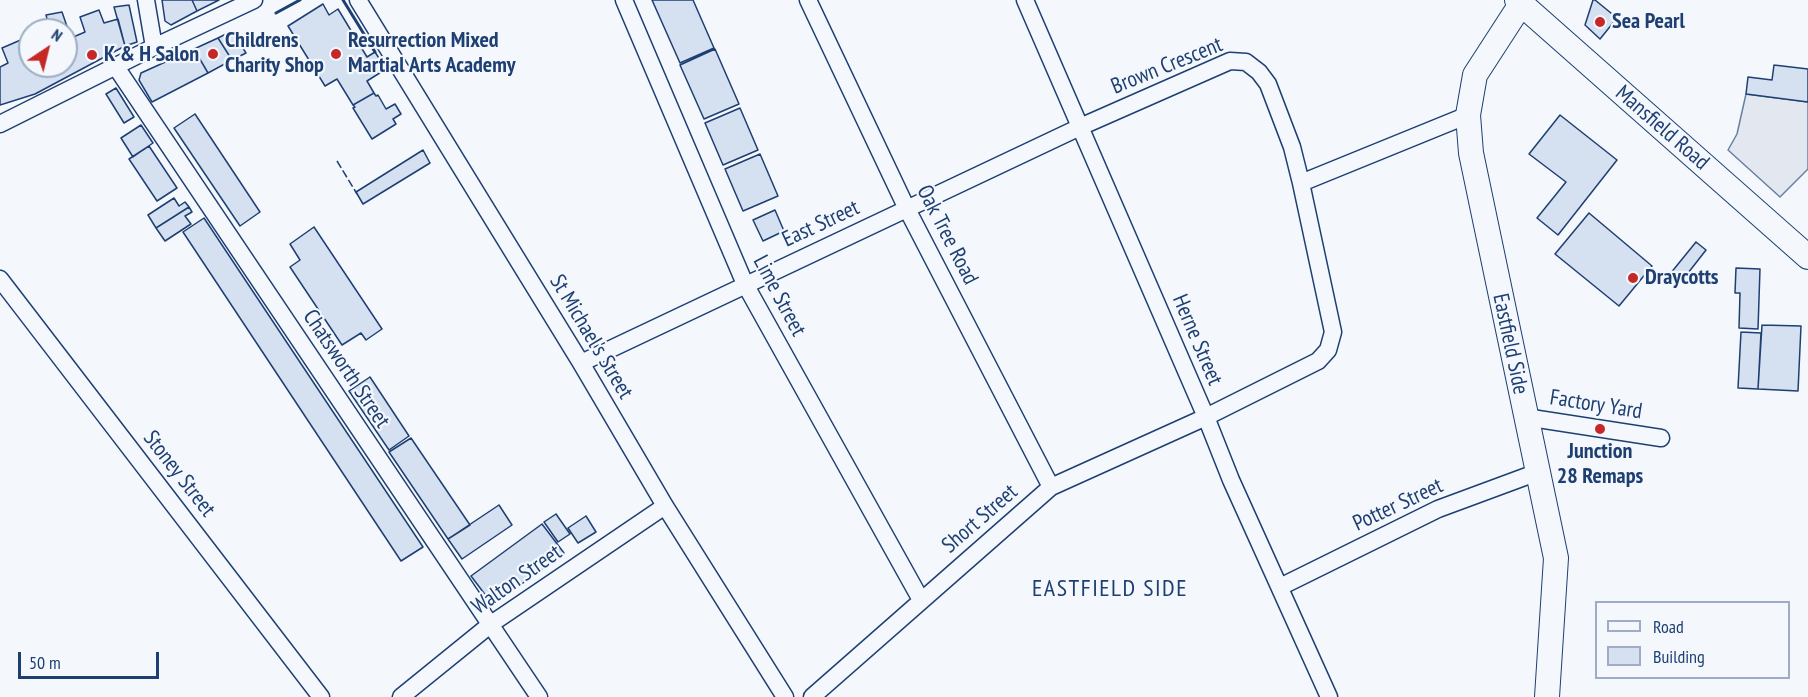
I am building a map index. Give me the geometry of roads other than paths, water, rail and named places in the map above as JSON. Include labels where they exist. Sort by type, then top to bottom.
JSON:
[{"type":"street","points":[[146,0],[154,47]]},
{"type":"street","points":[[0,124],[254,0]]},
{"type":"street","name":"St Michael's Street","points":[[358,0],[581,363],[665,507],[785,697]]},
{"type":"street","name":"Lime Street","points":[[624,0],[745,284],[921,600]]},
{"type":"street","name":"Oak Tree Road","points":[[808,0],[908,209],[1051,487]]},
{"type":"street","name":"Herne Street","points":[[1025,0],[1206,417],[1230,480],[1329,697]]},
{"type":"street","name":"Eastfield Side","points":[[1519,2],[1475,75],[1468,115],[1471,153],[1556,558],[1547,697]]},
{"type":"street","name":"Mansfield Road","points":[[1519,2],[1808,257]]},
{"type":"street","name":"Brown Crescent","points":[[1080,127],[1230,60],[1246,62],[1259,72],[1268,84],[1292,147],[1333,332],[1328,350],[1318,361],[1206,417]]},
{"type":"street","name":"Chatsworth Street","points":[[116,67],[539,697]]},
{"type":"street","points":[[1301,183],[1468,115]]},
{"type":"street","name":"East Street","points":[[581,363],[1080,127]]},
{"type":"street","name":"Stoney Street","points":[[0,279],[321,697]]},
{"type":"street","name":"Short Street","points":[[812,697],[1051,487],[1206,417]]},
{"type":"street","name":"Factory Yard","points":[[1525,417],[1660,438]]},
{"type":"street","name":"Potter Street","points":[[1280,586],[1438,509],[1538,472]]},
{"type":"street","name":"Walton Street","points":[[401,697],[491,624],[665,507]]},
{"type":"place","name":"Sea Pearl","points":[[1600,22]]},
{"type":"place","name":"Childrens Charity Shop","points":[[213,54]]},
{"type":"place","name":"Resurrection Mixed Martial Arts Academy","points":[[336,54]]},
{"type":"place","name":"K & H Salon","points":[[92,55]]},
{"type":"place","name":"Draycotts","points":[[1633,278]]},
{"type":"place","name":"Junction 28 Remaps","points":[[1600,429]]},
{"type":"district","name":"EASTFIELD SIDE","points":[[1110,589]]}]
